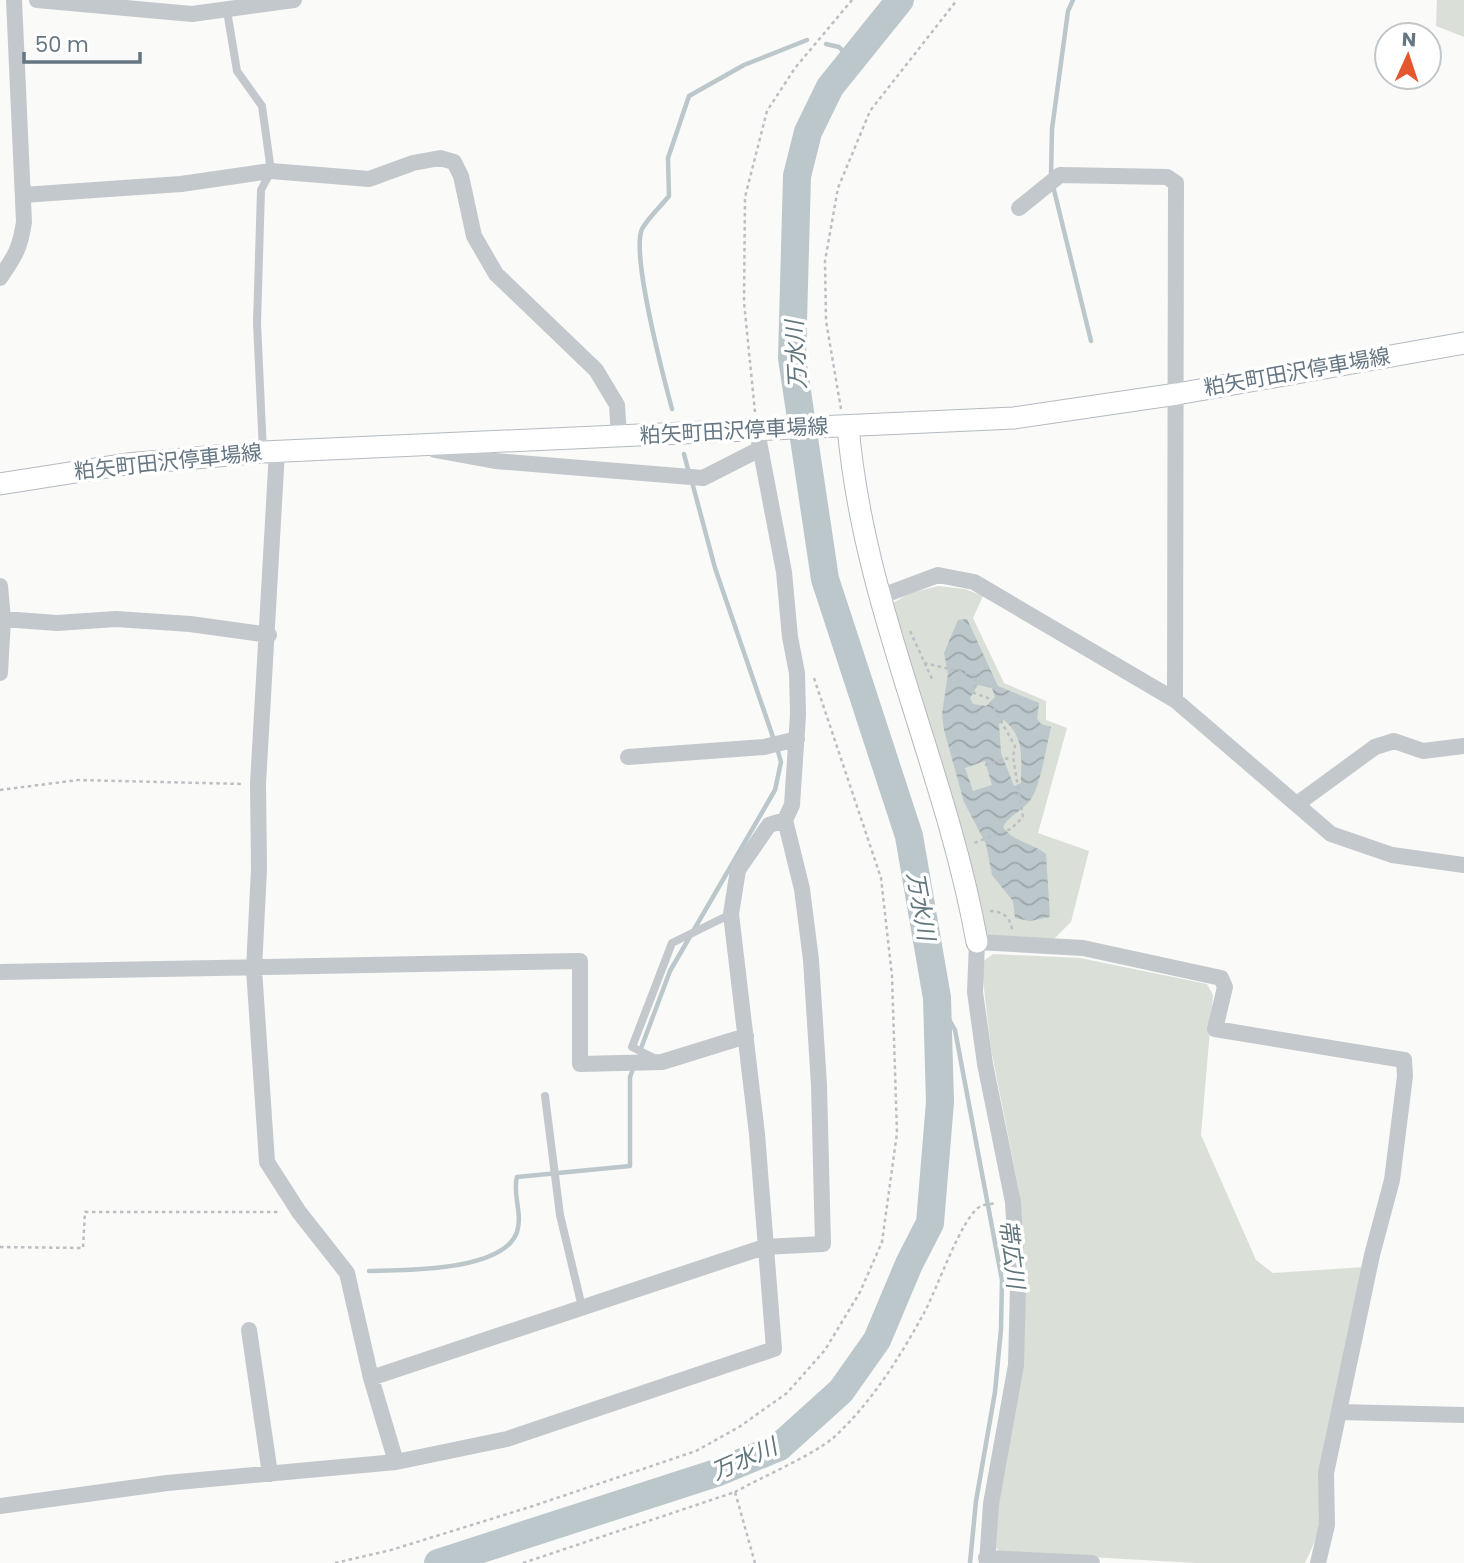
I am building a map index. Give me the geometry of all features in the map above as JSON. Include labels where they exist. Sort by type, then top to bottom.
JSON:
[{"type":"main road","name":"粕矢町田沢停車場線","points":[[0,484],[127,464],[270,451],[619,437],[761,437],[842,427],[1014,418],[1177,394],[1464,343]]},
{"type":"main road","points":[[842,427],[879,597],[912,712],[954,840],[976,942]]},
{"type":"street","points":[[0,278],[7,261],[21,243],[23,195],[14,0]]},
{"type":"street","points":[[37,0],[191,14],[294,0]]},
{"type":"street","points":[[23,195],[181,184],[271,171],[369,179],[413,163],[440,158],[454,162],[461,176],[474,236],[496,274],[596,370],[617,405],[619,437]]},
{"type":"street","points":[[1018,208],[1060,174],[1167,177],[1176,184],[1175,700]]},
{"type":"street","points":[[372,1378],[764,1247],[823,1244],[819,1085],[811,960],[802,889],[785,820],[792,805],[797,673],[790,637],[784,572],[761,437],[703,478],[495,461],[415,446]]},
{"type":"street","points":[[270,451],[269,635],[258,785],[259,869],[254,969],[267,1162],[299,1212],[347,1273],[372,1378],[396,1462]]},
{"type":"street","points":[[879,597],[937,575],[974,582],[1175,700],[1331,834],[1392,855],[1464,865]]},
{"type":"street","points":[[0,586],[3,619],[0,673]]},
{"type":"street","points":[[3,619],[57,623],[116,620],[153,622],[269,635]]},
{"type":"street","points":[[628,757],[771,746],[793,740]]},
{"type":"street","points":[[1297,804],[1375,747],[1394,741],[1423,751],[1464,747]]},
{"type":"street","points":[[0,1506],[167,1483],[396,1462],[507,1439],[774,1349],[757,1134],[731,914],[738,870],[769,825],[785,820]]},
{"type":"street","points":[[1092,1563],[986,1560],[991,1504],[1016,1365],[1018,1287],[1013,1202],[985,1064],[975,992],[976,942],[1083,948],[1221,978],[1225,987],[1215,1029],[1404,1060],[1405,1076],[1392,1180],[1372,1255],[1326,1473],[1327,1525],[1318,1563]]},
{"type":"street","points":[[0,972],[580,961],[580,1064],[653,1060],[746,1036]]},
{"type":"street","points":[[249,1329],[270,1474]]},
{"type":"street","points":[[1339,1412],[1464,1415]]},
{"type":"lane","points":[[227,11],[237,71],[262,106],[271,171],[261,190],[257,323],[270,451]]},
{"type":"lane","points":[[653,1060],[632,1047],[672,943],[731,914]]},
{"type":"lane","points":[[545,1096],[560,1215],[582,1307]]},
{"type":"path","points":[[761,437],[744,302],[745,197],[766,111],[795,68],[852,0]]},
{"type":"path","points":[[842,427],[826,321],[825,261],[838,188],[870,111],[957,0]]},
{"type":"path","points":[[908,627],[933,681]]},
{"type":"path","points":[[924,663],[976,675],[974,693],[988,698],[1015,746],[1013,757],[1023,817],[1011,828],[974,843]]},
{"type":"path","points":[[985,765],[1013,757]]},
{"type":"path","points":[[0,790],[78,780],[258,785]]},
{"type":"path","points":[[523,1563],[735,1492],[831,1439],[858,1411],[898,1357],[925,1312],[953,1247],[981,1206],[999,1203]]},
{"type":"path","points":[[0,1247],[83,1248],[85,1212],[299,1212]]},
{"type":"path","points":[[735,1492],[755,1563]]},
{"type":"shaded area","points":[[1437,0],[1464,0],[1464,37],[1443,29],[1443,21],[1436,21]]},
{"type":"shaded area","points":[[938,586],[965,589],[983,596],[973,618],[1004,683],[1046,701],[1046,720],[1067,728],[1038,833],[1089,851],[1071,922],[1053,940],[990,936],[982,929],[974,877],[964,838],[917,697],[891,604],[911,593]]},
{"type":"shaded area","points":[[993,954],[1080,958],[1207,984],[1213,995],[1201,1135],[1256,1260],[1273,1273],[1365,1267],[1319,1532],[1305,1563],[1197,1563],[999,1552],[993,1543],[1024,1292],[1020,1196],[991,1049],[981,963]]},
{"type":"water","points":[[967,619],[998,686],[1039,703],[1037,719],[1041,724],[1051,727],[1035,792],[1028,803],[1003,827],[1012,836],[1046,854],[1050,917],[1030,921],[1015,918],[1013,901],[992,875],[986,844],[964,802],[942,714],[948,673],[944,653],[958,620]],"holes":[[[978,685],[992,688],[995,697],[986,706],[973,704],[970,698]],[[1004,720],[1019,741],[1021,783],[1014,786],[1001,753],[999,724]],[[985,761],[992,785],[973,791],[965,768]]]},
{"type":"waterway","name":"万水川","points":[[438,1563],[716,1473],[779,1447],[841,1391],[877,1340],[909,1264],[930,1223],[940,1102],[937,998],[909,836],[825,579],[792,358],[797,176],[808,132],[830,87],[900,0]]},
{"type":"waterway","points":[[1051,177],[1052,129],[1068,11],[1073,0]]},
{"type":"waterway","points":[[672,409],[650,317],[640,243],[642,229],[669,196],[668,158],[689,96],[744,65],[807,40]]},
{"type":"waterway","points":[[826,44],[839,47],[851,59]]},
{"type":"waterway","points":[[1053,186],[1091,341]]},
{"type":"waterway","points":[[684,454],[689,473]]},
{"type":"waterway","points":[[692,482],[715,568],[774,740]]},
{"type":"waterway","points":[[640,1051],[670,971],[775,790],[781,762],[777,748]]},
{"type":"waterway","name":"帯広川","points":[[937,998],[955,1030],[1002,1280],[995,1392],[976,1501],[970,1563]]},
{"type":"waterway","points":[[369,1271],[428,1269],[473,1262],[493,1255],[508,1245],[517,1232],[517,1177],[630,1166],[630,1077],[634,1066]]}]
